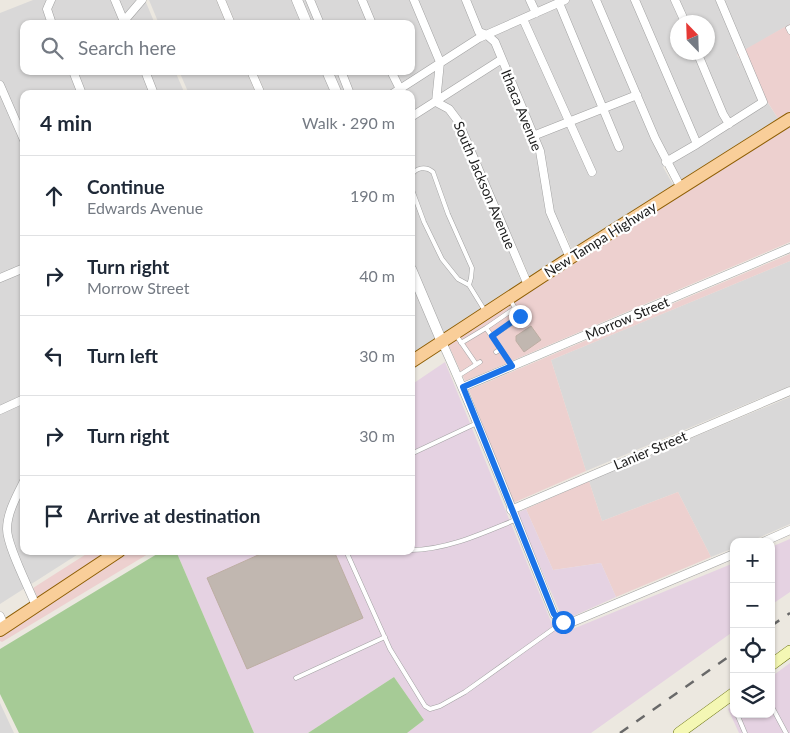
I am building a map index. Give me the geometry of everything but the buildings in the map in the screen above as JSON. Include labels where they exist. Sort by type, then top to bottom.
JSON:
[{"type":"main road","name":"New Tampa Highway","points":[[415,359],[442,342],[458,338],[486,313],[512,303],[528,285],[790,119]]},
{"type":"main road","points":[[2,624],[36,606],[114,555]]},
{"type":"main road","points":[[775,662],[790,651]]},
{"type":"main road","points":[[679,733],[730,695]]},
{"type":"street","points":[[50,20],[48,5],[51,0]]},
{"type":"street","points":[[115,0],[123,20]]},
{"type":"street","points":[[126,20],[142,0]]},
{"type":"street","points":[[221,0],[229,20]]},
{"type":"street","points":[[297,0],[305,20]]},
{"type":"street","points":[[310,0],[318,20]]},
{"type":"street","points":[[362,0],[370,20]]},
{"type":"street","points":[[414,0],[440,62],[436,102]]},
{"type":"street","name":"Ithaca Avenue","points":[[466,0],[479,32],[487,34],[495,42],[534,136],[542,160],[550,212],[570,258]]},
{"type":"street","points":[[530,0],[536,13]]},
{"type":"street","points":[[596,0],[666,162],[680,188]]},
{"type":"street","points":[[634,0],[697,144]]},
{"type":"street","points":[[675,0],[682,15]]},
{"type":"street","points":[[666,162],[763,102],[720,0]]},
{"type":"street","points":[[393,75],[400,89],[487,34],[562,2],[619,147]]},
{"type":"street","points":[[523,19],[592,172]]},
{"type":"street","points":[[415,115],[502,58]]},
{"type":"street","points":[[701,60],[723,114],[729,124]]},
{"type":"street","points":[[75,75],[80,90]]},
{"type":"street","points":[[147,75],[152,90]]},
{"type":"street","points":[[253,75],[259,90]]},
{"type":"street","points":[[329,75],[335,90]]},
{"type":"street","points":[[342,75],[348,90]]},
{"type":"street","points":[[0,85],[20,131]]},
{"type":"street","points":[[534,136],[637,95]]},
{"type":"street","name":"South Jackson Avenue","points":[[436,102],[449,109],[458,121],[528,285]]},
{"type":"street","name":"Morrow Street","points":[[463,387],[790,248]]},
{"type":"street","points":[[0,268],[2,277],[20,270]]},
{"type":"street","points":[[415,278],[463,387],[554,614],[560,620],[570,623],[730,556]]},
{"type":"street","name":"Lanier Street","points":[[511,510],[790,391]]},
{"type":"street","points":[[0,410],[20,401]]},
{"type":"street","points":[[20,491],[7,529],[15,556],[36,606]]},
{"type":"street","points":[[772,538],[790,530]]},
{"type":"lane","points":[[790,26],[788,28],[790,32]]},
{"type":"lane","points":[[415,172],[422,168],[433,172],[448,214],[472,268],[469,285]]},
{"type":"lane","points":[[415,198],[424,222],[442,259],[458,280],[469,285],[486,313]]},
{"type":"lane","points":[[458,376],[478,363],[458,338],[486,328],[512,303],[520,316],[492,336]]},
{"type":"lane","points":[[486,328],[498,350],[512,366]]},
{"type":"lane","points":[[415,452],[477,423]]},
{"type":"lane","points":[[415,550],[450,544],[516,520]]},
{"type":"lane","points":[[348,555],[390,649],[425,706],[430,709],[440,706],[465,692],[560,620]]},
{"type":"lane","points":[[296,678],[385,637]]},
{"type":"lane","points":[[775,712],[786,733]]},
{"type":"lane","points":[[739,718],[745,733]]},
{"type":"shaded area","points":[[33,0],[145,0],[153,20],[20,20],[20,75],[177,75],[183,90],[20,90],[20,555],[77,555],[0,604],[0,13]]},
{"type":"shaded area","points":[[149,0],[216,0],[224,20],[157,20]]},
{"type":"shaded area","points":[[226,0],[292,0],[300,20],[234,20]]},
{"type":"shaded area","points":[[301,0],[790,0],[790,24],[737,55],[779,120],[682,182],[671,163],[663,167],[674,186],[572,250],[565,233],[556,236],[564,255],[530,278],[523,261],[514,264],[522,283],[444,335],[415,266],[415,90],[340,90],[334,75],[415,75],[415,20],[310,20]]},
{"type":"shaded area","points":[[790,24],[790,113],[779,120],[737,54]]},
{"type":"shaded area","points":[[181,75],[248,75],[254,90],[187,90]]},
{"type":"shaded area","points":[[258,75],[324,75],[330,90],[264,90]]},
{"type":"shaded area","points":[[790,125],[790,242],[465,381],[448,344]]},
{"type":"shaded area","points":[[790,254],[790,261],[551,360],[586,471],[513,503],[469,390]]},
{"type":"shaded area","points":[[790,261],[790,386],[586,471],[551,360]]},
{"type":"shaded area","points":[[415,290],[436,340],[415,353]]},
{"type":"shaded area","points":[[445,362],[554,629],[563,633],[730,565],[730,634],[591,733],[407,733],[424,720],[394,677],[308,733],[254,733],[178,555],[415,555],[415,382]]},
{"type":"shaded area","points":[[790,397],[790,524],[758,538],[730,538],[730,550],[711,557],[678,492],[602,521],[589,481]]},
{"type":"shaded area","points":[[589,481],[602,521],[678,492],[711,557],[616,597],[601,563],[553,570],[526,509]]},
{"type":"shaded area","points":[[526,509],[553,570],[601,563],[616,597],[569,618],[561,615],[517,513]]},
{"type":"shaded area","points":[[790,539],[790,592],[775,602],[775,583],[775,545]]},
{"type":"shaded area","points":[[85,555],[104,555],[38,598],[33,588]]},
{"type":"shaded area","points":[[123,555],[146,555],[2,642],[0,641],[0,636]]},
{"type":"shaded area","points":[[790,663],[790,733],[739,733],[732,718],[775,718],[775,674]]},
{"type":"shaded area","points":[[0,703],[14,733],[0,733]]},
{"type":"green space","points":[[155,555],[178,555],[254,733],[19,733],[0,694],[0,649]]},
{"type":"green space","points":[[394,677],[424,720],[407,733],[308,733]]},
{"type":"railway","points":[[775,623],[790,613]]},
{"type":"railway","points":[[620,733],[730,656]]},
{"type":"route","points":[[520,316],[492,336],[512,366],[463,387],[554,614],[563,622]]}]
